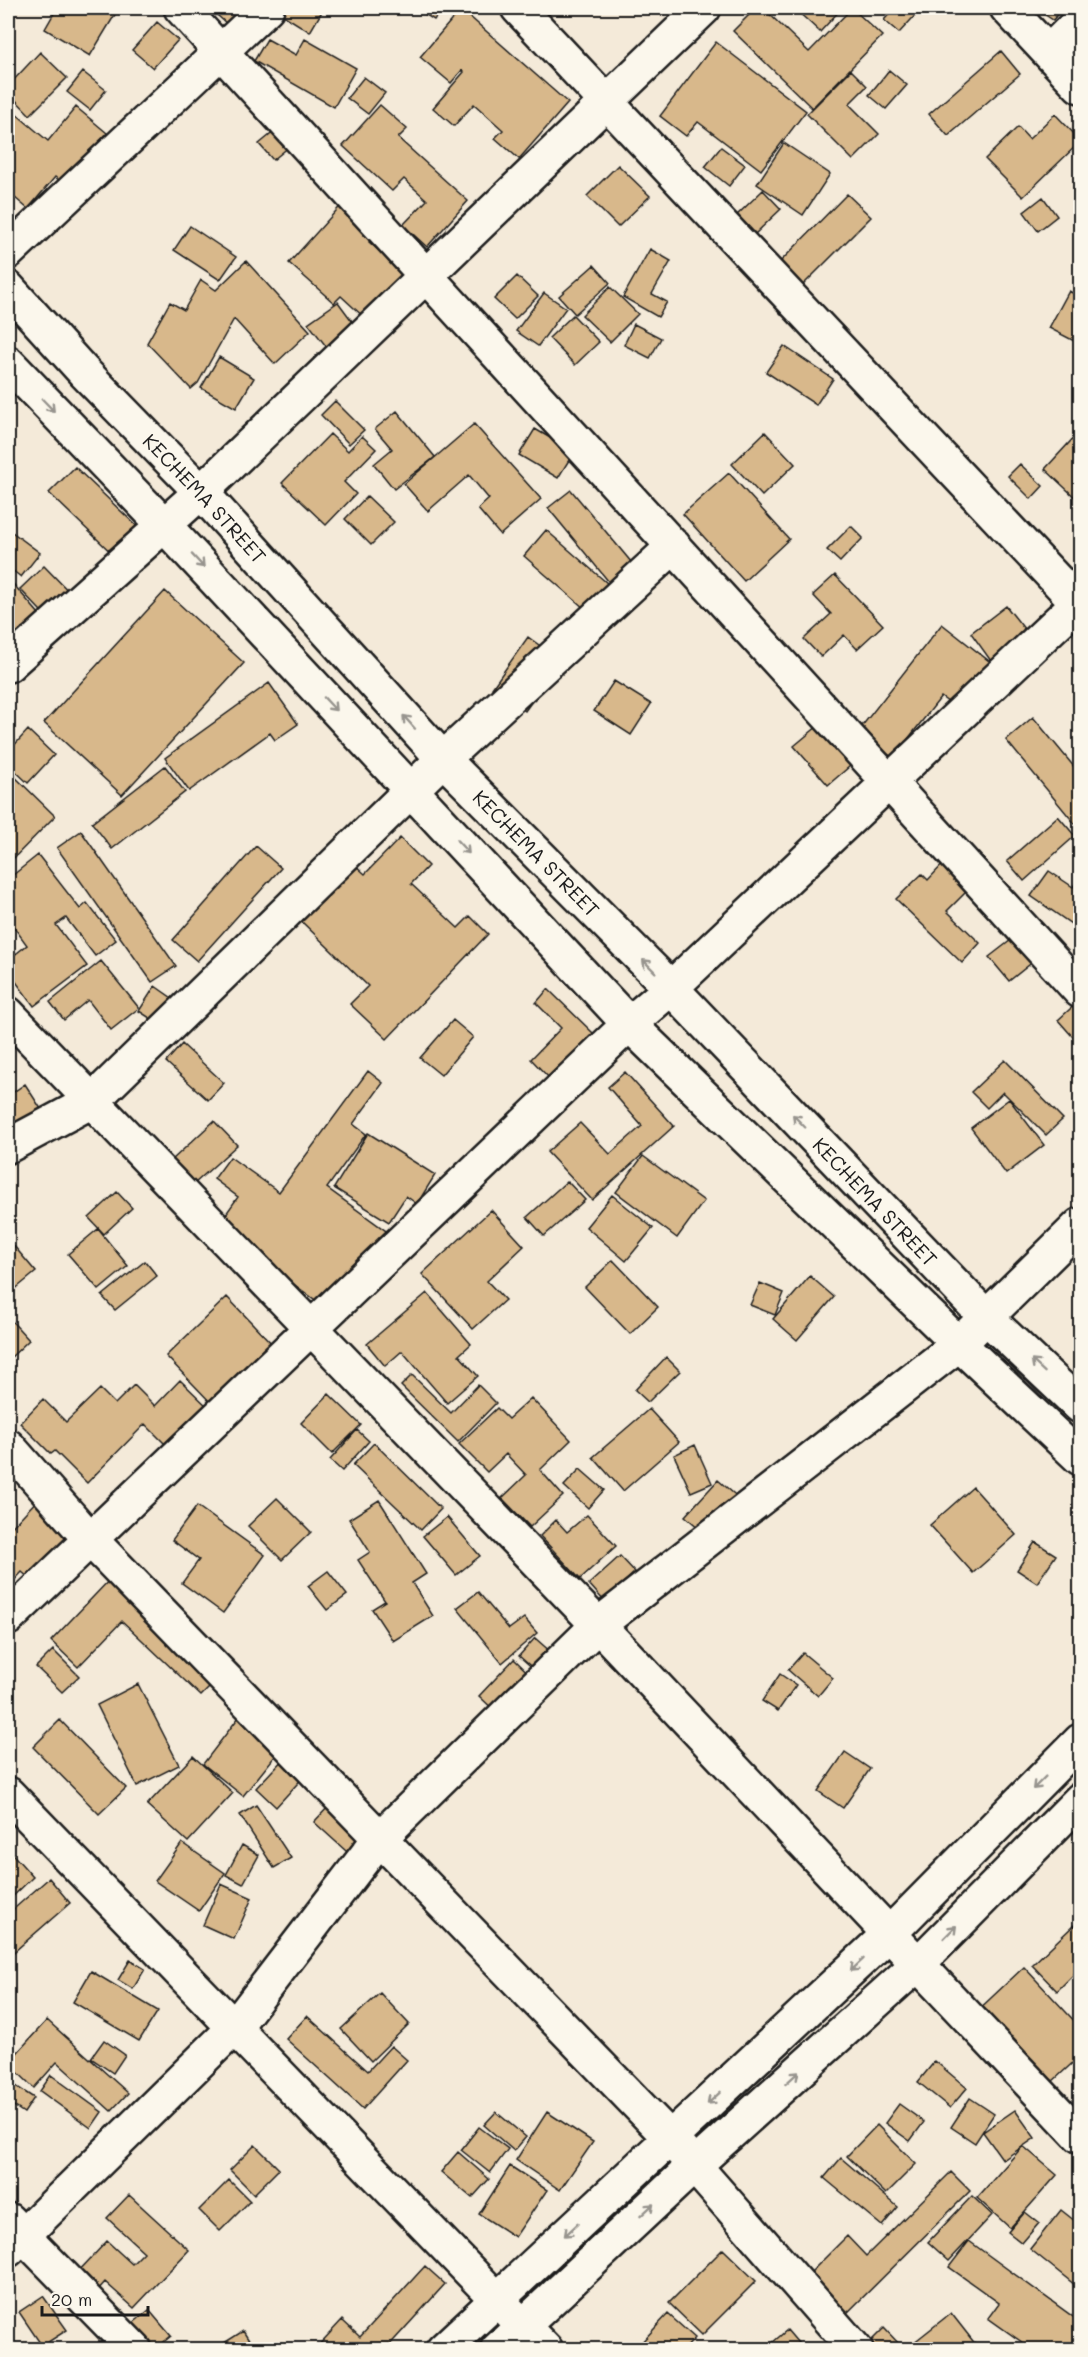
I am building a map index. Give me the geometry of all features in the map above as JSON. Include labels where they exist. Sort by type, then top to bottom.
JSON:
[{"type":"street","points":[[181,8],[427,274],[1080,991]]},
{"type":"street","points":[[8,252],[267,8]]},
{"type":"street","points":[[8,1618],[629,1024],[671,988],[1080,603],[518,8]]},
{"type":"street","points":[[8,665],[201,492],[704,8]]},
{"type":"street","points":[[1007,8],[1080,86]]},
{"type":"street","points":[[1049,52],[1080,21]]},
{"type":"street","name":"KECHEMA STREET","points":[[8,288],[84,372],[201,492],[443,759],[671,988],[985,1316],[1080,1406]]},
{"type":"street","points":[[8,363],[163,524],[629,1024],[1080,1458]]},
{"type":"street","points":[[8,1146],[92,1101],[443,759],[674,546]]},
{"type":"street","points":[[8,1014],[597,1625],[919,1963],[1080,2136]]},
{"type":"street","points":[[135,2349],[13,2234],[234,2028],[379,1839],[597,1625],[959,1344],[1080,1225]]},
{"type":"street","points":[[8,1446],[90,1539],[670,2138],[856,2349]]},
{"type":"street","points":[[443,2349],[890,1933],[1080,1741]]},
{"type":"street","points":[[8,1794],[546,2349]]},
{"type":"street","points":[[497,2349],[695,2165],[919,1963],[1080,1800]]},
{"type":"building","points":[[57,8],[119,8],[90,56],[45,29]]},
{"type":"building","points":[[209,8],[241,8],[226,23]]},
{"type":"building","points":[[287,8],[324,8],[310,32],[283,15]]},
{"type":"building","points":[[415,8],[442,8],[434,20]]},
{"type":"building","points":[[756,8],[763,8],[809,52],[852,8],[882,36],[812,108],[733,31]]},
{"type":"building","points":[[794,8],[842,8],[820,32]]},
{"type":"building","points":[[895,8],[922,8],[899,33],[884,20]]},
{"type":"building","points":[[926,8],[943,8],[936,16]]},
{"type":"building","points":[[1035,8],[1062,8],[1053,20]]},
{"type":"building","points":[[461,9],[568,103],[519,159],[495,138],[503,130],[474,104],[454,126],[433,108],[464,72],[462,70],[451,83],[420,57]]},
{"type":"building","points":[[157,22],[178,40],[153,68],[132,50]]},
{"type":"building","points":[[267,39],[296,55],[305,39],[356,68],[334,107],[254,61]]},
{"type":"building","points":[[716,42],[806,111],[761,170],[698,122],[686,136],[660,116]]},
{"type":"building","points":[[1001,51],[1020,74],[948,136],[929,114]]},
{"type":"building","points":[[40,52],[67,78],[30,115],[8,92],[8,86]]},
{"type":"building","points":[[851,70],[867,86],[849,104],[879,134],[853,160],[807,114]]},
{"type":"building","points":[[889,70],[907,85],[886,109],[869,95]]},
{"type":"building","points":[[83,72],[106,90],[90,110],[67,92]]},
{"type":"building","points":[[364,77],[385,93],[368,114],[347,98]]},
{"type":"building","points":[[380,105],[407,129],[398,138],[468,201],[427,247],[403,225],[427,200],[404,179],[392,191],[343,146]]},
{"type":"building","points":[[8,107],[48,141],[76,107],[107,133],[64,184],[55,177],[28,209],[8,192]]},
{"type":"building","points":[[1055,114],[1080,142],[1023,197],[985,159],[1018,127],[1029,139]]},
{"type":"building","points":[[281,126],[295,142],[273,160],[259,144]]},
{"type":"building","points":[[784,143],[830,174],[803,215],[757,184]]},
{"type":"building","points":[[721,147],[745,165],[729,186],[705,167]]},
{"type":"building","points":[[618,165],[650,196],[618,227],[587,196]]},
{"type":"building","points":[[763,190],[781,209],[754,235],[736,216]]},
{"type":"building","points":[[847,194],[871,217],[801,287],[778,264]]},
{"type":"building","points":[[1043,197],[1057,216],[1038,231],[1024,212]]},
{"type":"building","points":[[345,201],[379,231],[369,242],[407,276],[367,320],[341,296],[334,303],[289,263]]},
{"type":"building","points":[[190,226],[236,257],[220,280],[174,250]]},
{"type":"building","points":[[650,249],[671,261],[652,294],[667,302],[658,317],[623,297]]},
{"type":"building","points":[[246,261],[310,331],[275,364],[234,319],[198,383],[191,389],[147,343],[170,302],[184,310],[201,280],[216,290]]},
{"type":"building","points":[[594,265],[610,283],[575,314],[559,296]]},
{"type":"building","points":[[517,276],[538,296],[515,319],[494,299]]},
{"type":"building","points":[[610,287],[638,314],[610,342],[582,315]]},
{"type":"building","points":[[1069,291],[1080,297],[1080,344],[1049,328]]},
{"type":"building","points":[[544,293],[566,308],[538,346],[516,331]]},
{"type":"building","points":[[338,302],[358,329],[329,350],[308,323]]},
{"type":"building","points":[[573,315],[599,342],[575,365],[549,338]]},
{"type":"building","points":[[634,324],[661,338],[650,358],[624,345]]},
{"type":"building","points":[[784,346],[833,379],[816,405],[766,372]]},
{"type":"building","points":[[219,357],[254,378],[236,408],[201,388]]},
{"type":"building","points":[[335,401],[364,430],[349,444],[321,415]]},
{"type":"building","points":[[397,411],[435,457],[394,489],[374,464],[392,449],[375,429]]},
{"type":"building","points":[[474,424],[541,499],[500,535],[478,509],[489,499],[469,475],[428,511],[404,484]]},
{"type":"building","points":[[535,429],[574,452],[558,478],[519,455]]},
{"type":"building","points":[[1080,431],[1080,502],[1045,469]]},
{"type":"building","points":[[765,432],[795,464],[762,496],[732,464]]},
{"type":"building","points":[[330,434],[348,451],[362,436],[376,449],[344,482],[356,494],[326,525],[282,483]]},
{"type":"building","points":[[1020,464],[1043,486],[1031,499],[1008,476]]},
{"type":"building","points":[[75,467],[146,535],[120,561],[49,493]]},
{"type":"building","points":[[729,473],[789,539],[744,581],[683,514]]},
{"type":"building","points":[[571,490],[632,563],[609,582],[548,508]]},
{"type":"building","points":[[367,496],[394,522],[371,545],[345,519]]},
{"type":"building","points":[[851,526],[863,538],[840,562],[827,550]]},
{"type":"building","points":[[8,529],[40,553],[21,577],[8,567]]},
{"type":"building","points":[[546,530],[630,603],[607,628],[524,556]]},
{"type":"building","points":[[44,566],[84,607],[59,630],[20,589]]},
{"type":"building","points":[[835,575],[883,625],[857,649],[844,635],[821,657],[804,639],[831,614],[813,595]]},
{"type":"building","points":[[8,578],[58,636],[27,662],[8,640]]},
{"type":"building","points":[[165,591],[244,663],[122,795],[44,723]]},
{"type":"building","points":[[1006,606],[1033,640],[996,668],[971,633]]},
{"type":"building","points":[[942,624],[994,665],[959,710],[941,697],[893,758],[858,731]]},
{"type":"building","points":[[528,637],[561,661],[525,711],[492,688]]},
{"type":"building","points":[[614,681],[651,704],[631,735],[594,711]]},
{"type":"building","points":[[269,683],[298,724],[275,740],[270,733],[189,791],[165,758]]},
{"type":"building","points":[[830,716],[863,755],[828,785],[794,746]]},
{"type":"building","points":[[1033,717],[1080,774],[1080,830],[1006,740]]},
{"type":"building","points":[[28,730],[54,755],[28,783],[8,764],[8,752]]},
{"type":"building","points":[[165,766],[185,792],[112,849],[92,823]]},
{"type":"building","points":[[8,770],[55,816],[8,864]]},
{"type":"building","points":[[1058,816],[1075,836],[1024,881],[1007,861]]},
{"type":"building","points":[[81,831],[176,966],[152,982],[57,848]]},
{"type":"building","points":[[400,838],[428,866],[411,884],[458,928],[470,916],[488,934],[387,1039],[350,1004],[368,986],[301,921],[355,865],[365,874]]},
{"type":"building","points":[[256,846],[281,868],[197,961],[173,940]]},
{"type":"building","points":[[38,855],[80,909],[87,903],[116,940],[95,956],[66,918],[56,925],[87,966],[34,1006],[8,971],[8,960],[27,945],[8,919],[8,879]]},
{"type":"building","points":[[945,862],[971,887],[947,911],[980,943],[962,963],[896,899],[922,874],[928,880]]},
{"type":"building","points":[[1049,871],[1073,887],[1080,876],[1080,930],[1031,896]]},
{"type":"building","points":[[1015,937],[1034,961],[1009,981],[989,957]]},
{"type":"building","points":[[101,961],[139,1008],[111,1030],[88,1000],[64,1020],[50,1002]]},
{"type":"building","points":[[155,986],[172,998],[156,1022],[139,1011]]},
{"type":"building","points":[[548,989],[594,1034],[550,1079],[531,1059],[561,1028],[536,1003]]},
{"type":"building","points":[[1080,1000],[1080,1045],[1058,1020]]},
{"type":"building","points":[[453,1020],[473,1037],[441,1075],[420,1058]]},
{"type":"building","points":[[182,1044],[224,1083],[208,1100],[166,1062]]},
{"type":"building","points":[[1005,1060],[1063,1119],[1046,1135],[1003,1092],[987,1108],[971,1092]]},
{"type":"building","points":[[368,1071],[383,1083],[353,1124],[366,1134],[327,1188],[393,1236],[332,1312],[216,1228],[238,1197],[214,1179],[230,1157],[279,1192]]},
{"type":"building","points":[[625,1072],[674,1126],[592,1200],[547,1152],[580,1123],[610,1154],[642,1126],[608,1087]]},
{"type":"building","points":[[25,1084],[50,1123],[8,1150],[8,1096]]},
{"type":"building","points":[[1009,1099],[1044,1145],[1006,1174],[971,1128]]},
{"type":"building","points":[[214,1121],[237,1145],[194,1184],[172,1160]]},
{"type":"building","points":[[368,1133],[435,1175],[417,1204],[406,1196],[389,1222],[334,1188]]},
{"type":"building","points":[[643,1156],[704,1201],[677,1238],[616,1192]]},
{"type":"building","points":[[567,1181],[585,1200],[544,1236],[527,1217]]},
{"type":"building","points":[[117,1192],[132,1208],[104,1234],[89,1218]]},
{"type":"building","points":[[612,1195],[653,1228],[626,1261],[586,1227]]},
{"type":"building","points":[[491,1210],[524,1246],[487,1281],[505,1300],[473,1329],[422,1274]]},
{"type":"building","points":[[98,1229],[128,1266],[99,1290],[68,1254]]},
{"type":"building","points":[[8,1239],[36,1272],[8,1295]]},
{"type":"building","points":[[613,1260],[658,1307],[630,1334],[585,1287]]},
{"type":"building","points":[[145,1261],[157,1276],[115,1310],[102,1296]]},
{"type":"building","points":[[810,1276],[834,1297],[797,1340],[773,1319]]},
{"type":"building","points":[[760,1283],[784,1293],[775,1315],[750,1305]]},
{"type":"building","points":[[427,1293],[471,1344],[459,1355],[478,1376],[447,1403],[402,1351],[385,1366],[367,1344]]},
{"type":"building","points":[[227,1297],[277,1349],[216,1408],[166,1356]]},
{"type":"building","points":[[8,1317],[29,1340],[8,1360]]},
{"type":"building","points":[[666,1357],[680,1371],[648,1402],[635,1390]]},
{"type":"building","points":[[412,1375],[451,1413],[478,1385],[496,1403],[458,1442],[401,1386]]},
{"type":"building","points":[[180,1380],[213,1412],[173,1452],[145,1424],[87,1483],[55,1451],[51,1454],[20,1423],[43,1399],[66,1422],[100,1389],[115,1404],[134,1385],[155,1406]]},
{"type":"building","points":[[329,1394],[361,1425],[332,1454],[301,1423]]},
{"type":"building","points":[[531,1398],[571,1440],[540,1470],[563,1496],[530,1527],[502,1498],[526,1475],[506,1454],[487,1472],[459,1444],[497,1408],[508,1419]]},
{"type":"building","points":[[649,1409],[679,1442],[623,1491],[593,1457]]},
{"type":"building","points":[[357,1430],[369,1441],[342,1471],[330,1460]]},
{"type":"building","points":[[374,1443],[441,1509],[421,1530],[353,1465]]},
{"type":"building","points":[[695,1445],[712,1483],[691,1492],[674,1455]]},
{"type":"building","points":[[580,1469],[604,1490],[588,1508],[564,1486]]},
{"type":"building","points":[[718,1480],[748,1506],[715,1542],[685,1516]]},
{"type":"building","points":[[973,1487],[1016,1535],[973,1573],[930,1525]]},
{"type":"building","points":[[41,1496],[75,1528],[29,1578],[22,1572],[8,1587],[8,1531]]},
{"type":"building","points":[[277,1498],[311,1532],[282,1560],[248,1526]]},
{"type":"building","points":[[379,1500],[426,1574],[412,1583],[433,1616],[393,1641],[372,1609],[385,1601],[358,1560],[370,1552],[349,1519]]},
{"type":"building","points":[[197,1506],[265,1555],[223,1613],[182,1583],[199,1560],[172,1540]]},
{"type":"building","points":[[587,1515],[616,1546],[580,1579],[540,1536],[556,1520],[567,1532]]},
{"type":"building","points":[[447,1517],[480,1556],[456,1575],[423,1536]]},
{"type":"building","points":[[1035,1542],[1056,1555],[1037,1583],[1017,1570]]},
{"type":"building","points":[[620,1556],[635,1572],[604,1601],[589,1584]]},
{"type":"building","points":[[328,1571],[347,1595],[327,1610],[308,1586]]},
{"type":"building","points":[[114,1575],[221,1676],[201,1696],[122,1621],[78,1667],[51,1641]]},
{"type":"building","points":[[8,1587],[23,1601],[8,1609]]},
{"type":"building","points":[[478,1592],[509,1629],[524,1618],[537,1633],[502,1663],[457,1608]]},
{"type":"building","points":[[535,1638],[569,1668],[553,1686],[519,1656]]},
{"type":"building","points":[[53,1650],[79,1676],[62,1692],[36,1667]]},
{"type":"building","points":[[803,1653],[833,1678],[818,1696],[788,1670]]},
{"type":"building","points":[[514,1659],[548,1692],[514,1729],[479,1696]]},
{"type":"building","points":[[780,1674],[796,1685],[778,1711],[762,1701]]},
{"type":"building","points":[[138,1684],[179,1765],[137,1786],[97,1705]]},
{"type":"building","points":[[242,1713],[284,1745],[243,1796],[203,1764]]},
{"type":"building","points":[[60,1720],[126,1788],[99,1814],[33,1747]]},
{"type":"building","points":[[845,1752],[870,1769],[843,1808],[818,1791]]},
{"type":"building","points":[[288,1754],[308,1772],[276,1807],[256,1788]]},
{"type":"building","points":[[193,1756],[233,1793],[188,1842],[147,1805]]},
{"type":"building","points":[[256,1805],[291,1858],[274,1868],[240,1815]]},
{"type":"building","points":[[329,1806],[382,1853],[367,1870],[314,1822]]},
{"type":"building","points":[[182,1843],[225,1873],[199,1911],[155,1881]]},
{"type":"building","points":[[242,1845],[259,1855],[243,1884],[226,1875]]},
{"type":"building","points":[[8,1849],[33,1877],[8,1901]]},
{"type":"building","points":[[49,1878],[70,1903],[8,1957],[8,1914]]},
{"type":"building","points":[[221,1884],[252,1898],[234,1939],[203,1925]]},
{"type":"building","points":[[1074,1925],[1080,1931],[1080,1968],[1057,1991],[1032,1965]]},
{"type":"building","points":[[130,1960],[145,1969],[133,1989],[118,1980]]},
{"type":"building","points":[[1024,1967],[1080,2027],[1080,2056],[1052,2082],[1012,2037],[1004,2044],[975,2013]]},
{"type":"building","points":[[91,1971],[158,2011],[139,2041],[73,2002]]},
{"type":"building","points":[[380,1993],[409,2024],[371,2061],[341,2029]]},
{"type":"building","points":[[307,2016],[368,2071],[391,2046],[407,2060],[363,2109],[286,2039]]},
{"type":"building","points":[[47,2020],[128,2093],[111,2111],[57,2062],[34,2088],[8,2063]]},
{"type":"building","points":[[104,2040],[125,2055],[113,2073],[91,2058]]},
{"type":"building","points":[[935,2061],[967,2088],[950,2108],[918,2082]]},
{"type":"building","points":[[51,2075],[102,2112],[91,2128],[40,2091]]},
{"type":"building","points":[[8,2081],[34,2098],[24,2113],[8,2102]]},
{"type":"building","points":[[970,2098],[994,2114],[975,2143],[951,2127]]},
{"type":"building","points":[[899,2104],[924,2122],[910,2141],[885,2123]]},
{"type":"building","points":[[1015,2110],[1035,2138],[1003,2160],[983,2132]]},
{"type":"building","points":[[496,2112],[526,2137],[514,2151],[484,2125]]},
{"type":"building","points":[[547,2112],[593,2142],[560,2190],[516,2160]]},
{"type":"building","points":[[877,2125],[916,2164],[886,2194],[847,2156]]},
{"type":"building","points":[[479,2127],[508,2149],[490,2173],[461,2150]]},
{"type":"building","points":[[255,2145],[279,2169],[254,2194],[230,2170]]},
{"type":"building","points":[[1023,2146],[1057,2175],[1010,2228],[977,2198]]},
{"type":"building","points":[[458,2152],[489,2179],[472,2198],[441,2172]]},
{"type":"building","points":[[841,2158],[898,2207],[882,2226],[824,2178]]},
{"type":"building","points":[[510,2166],[547,2190],[515,2237],[479,2214]]},
{"type":"building","points":[[951,2172],[970,2191],[835,2325],[796,2287],[847,2236],[866,2256]]},
{"type":"building","points":[[229,2180],[250,2201],[220,2231],[199,2210]]},
{"type":"building","points":[[129,2195],[189,2250],[134,2308],[105,2282],[97,2291],[77,2273],[107,2241],[132,2264],[144,2252],[107,2218]]},
{"type":"building","points":[[972,2196],[992,2215],[949,2261],[928,2242]]},
{"type":"building","points":[[1061,2210],[1080,2225],[1080,2289],[1030,2249]]},
{"type":"building","points":[[1025,2212],[1039,2223],[1022,2243],[1008,2232]]},
{"type":"building","points":[[969,2241],[1080,2322],[1080,2350],[1033,2350],[988,2318],[999,2303],[949,2267]]},
{"type":"building","points":[[723,2249],[756,2281],[702,2335],[669,2303]]},
{"type":"building","points":[[425,2266],[445,2284],[385,2350],[316,2348],[342,2320],[360,2337]]},
{"type":"building","points":[[43,2296],[67,2330],[42,2346],[19,2312]]},
{"type":"building","points":[[149,2310],[171,2336],[154,2350],[143,2350],[126,2329]]},
{"type":"building","points":[[951,2313],[980,2350],[919,2350],[913,2343]]},
{"type":"building","points":[[668,2314],[695,2338],[684,2350],[646,2350],[640,2344]]},
{"type":"building","points":[[884,2328],[903,2348],[862,2350]]},
{"type":"building","points":[[787,2330],[804,2350],[764,2350]]},
{"type":"building","points":[[243,2331],[255,2350],[213,2350]]}]
